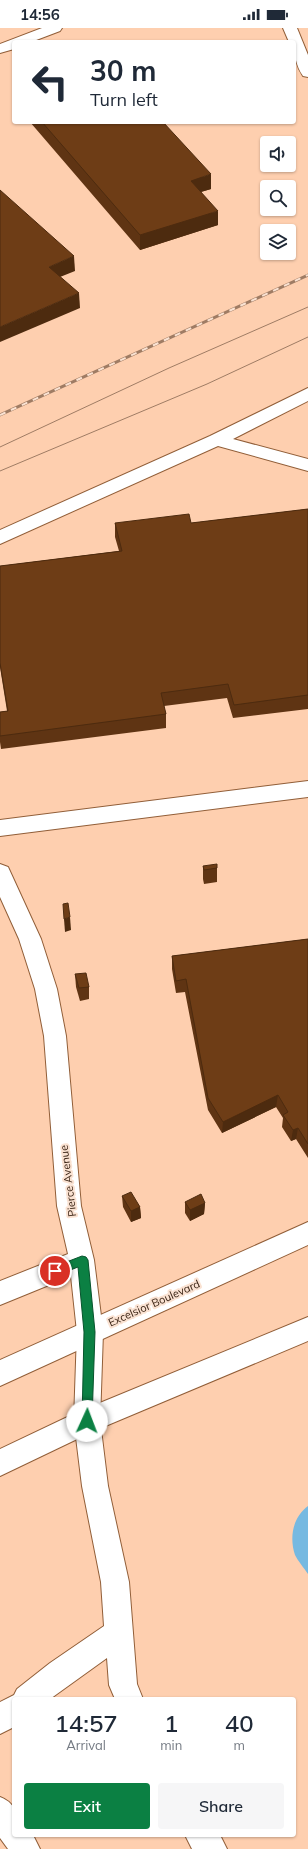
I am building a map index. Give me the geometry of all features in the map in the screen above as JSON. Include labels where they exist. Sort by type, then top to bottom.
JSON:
[{"type":"main road","points":[[23,40],[55,28]]},
{"type":"main road","points":[[290,28],[295,40]]},
{"type":"main road","points":[[296,43],[308,73]]},
{"type":"main road","points":[[0,49],[12,45]]},
{"type":"main road","points":[[0,538],[216,440],[308,394]]},
{"type":"main road","points":[[216,440],[308,465]]},
{"type":"main road","points":[[0,828],[308,789]]},
{"type":"main road","name":"Pierce Avenue","points":[[0,872],[30,939],[46,989],[55,1036],[69,1206],[82,1260],[90,1332],[87,1421],[95,1486],[115,1582],[123,1685],[128,1697]]},
{"type":"main road","name":"Excelsior Boulevard","points":[[0,1373],[308,1233]]},
{"type":"main road","points":[[0,1293],[82,1260]]},
{"type":"main road","points":[[0,1463],[87,1421],[308,1329]]},
{"type":"main road","points":[[30,1697],[60,1673],[119,1633]]},
{"type":"main road","points":[[0,1720],[12,1711]]},
{"type":"main road","points":[[0,1812],[12,1830]]},
{"type":"main road","points":[[17,1837],[25,1849]]},
{"type":"main road","points":[[202,1837],[212,1849]]},
{"type":"water","points":[[308,1506],[308,1574],[295,1555],[292,1541],[296,1522]]},
{"type":"building","points":[[44,124],[165,124],[211,174],[191,181],[218,211],[140,235]]},
{"type":"building","points":[[0,190],[74,256],[49,267],[79,293],[0,327]]},
{"type":"building","points":[[308,509],[308,695],[234,705],[228,684],[161,693],[166,714],[0,736],[0,712],[8,711],[0,663],[0,566],[122,551],[115,523],[189,514],[191,523]]},
{"type":"building","points":[[217,864],[217,868],[204,870],[203,866]]},
{"type":"building","points":[[68,903],[70,917],[64,919],[63,904]]},
{"type":"building","points":[[308,939],[308,1144],[298,1128],[293,1130],[283,1115],[288,1112],[278,1095],[223,1122],[208,1098],[186,979],[176,981],[172,956]]},
{"type":"building","points":[[86,973],[89,987],[79,988],[75,974]]},
{"type":"building","points":[[131,1192],[140,1207],[131,1211],[122,1196]]},
{"type":"building","points":[[201,1194],[205,1203],[190,1210],[185,1202]]},
{"type":"tram line","points":[[0,447],[169,368],[308,307]]},
{"type":"tram line","points":[[0,471],[207,384],[308,337]]},
{"type":"railway","points":[[0,415],[308,275]]},
{"type":"route","points":[[55,1271],[82,1260],[90,1332],[87,1421]]}]
